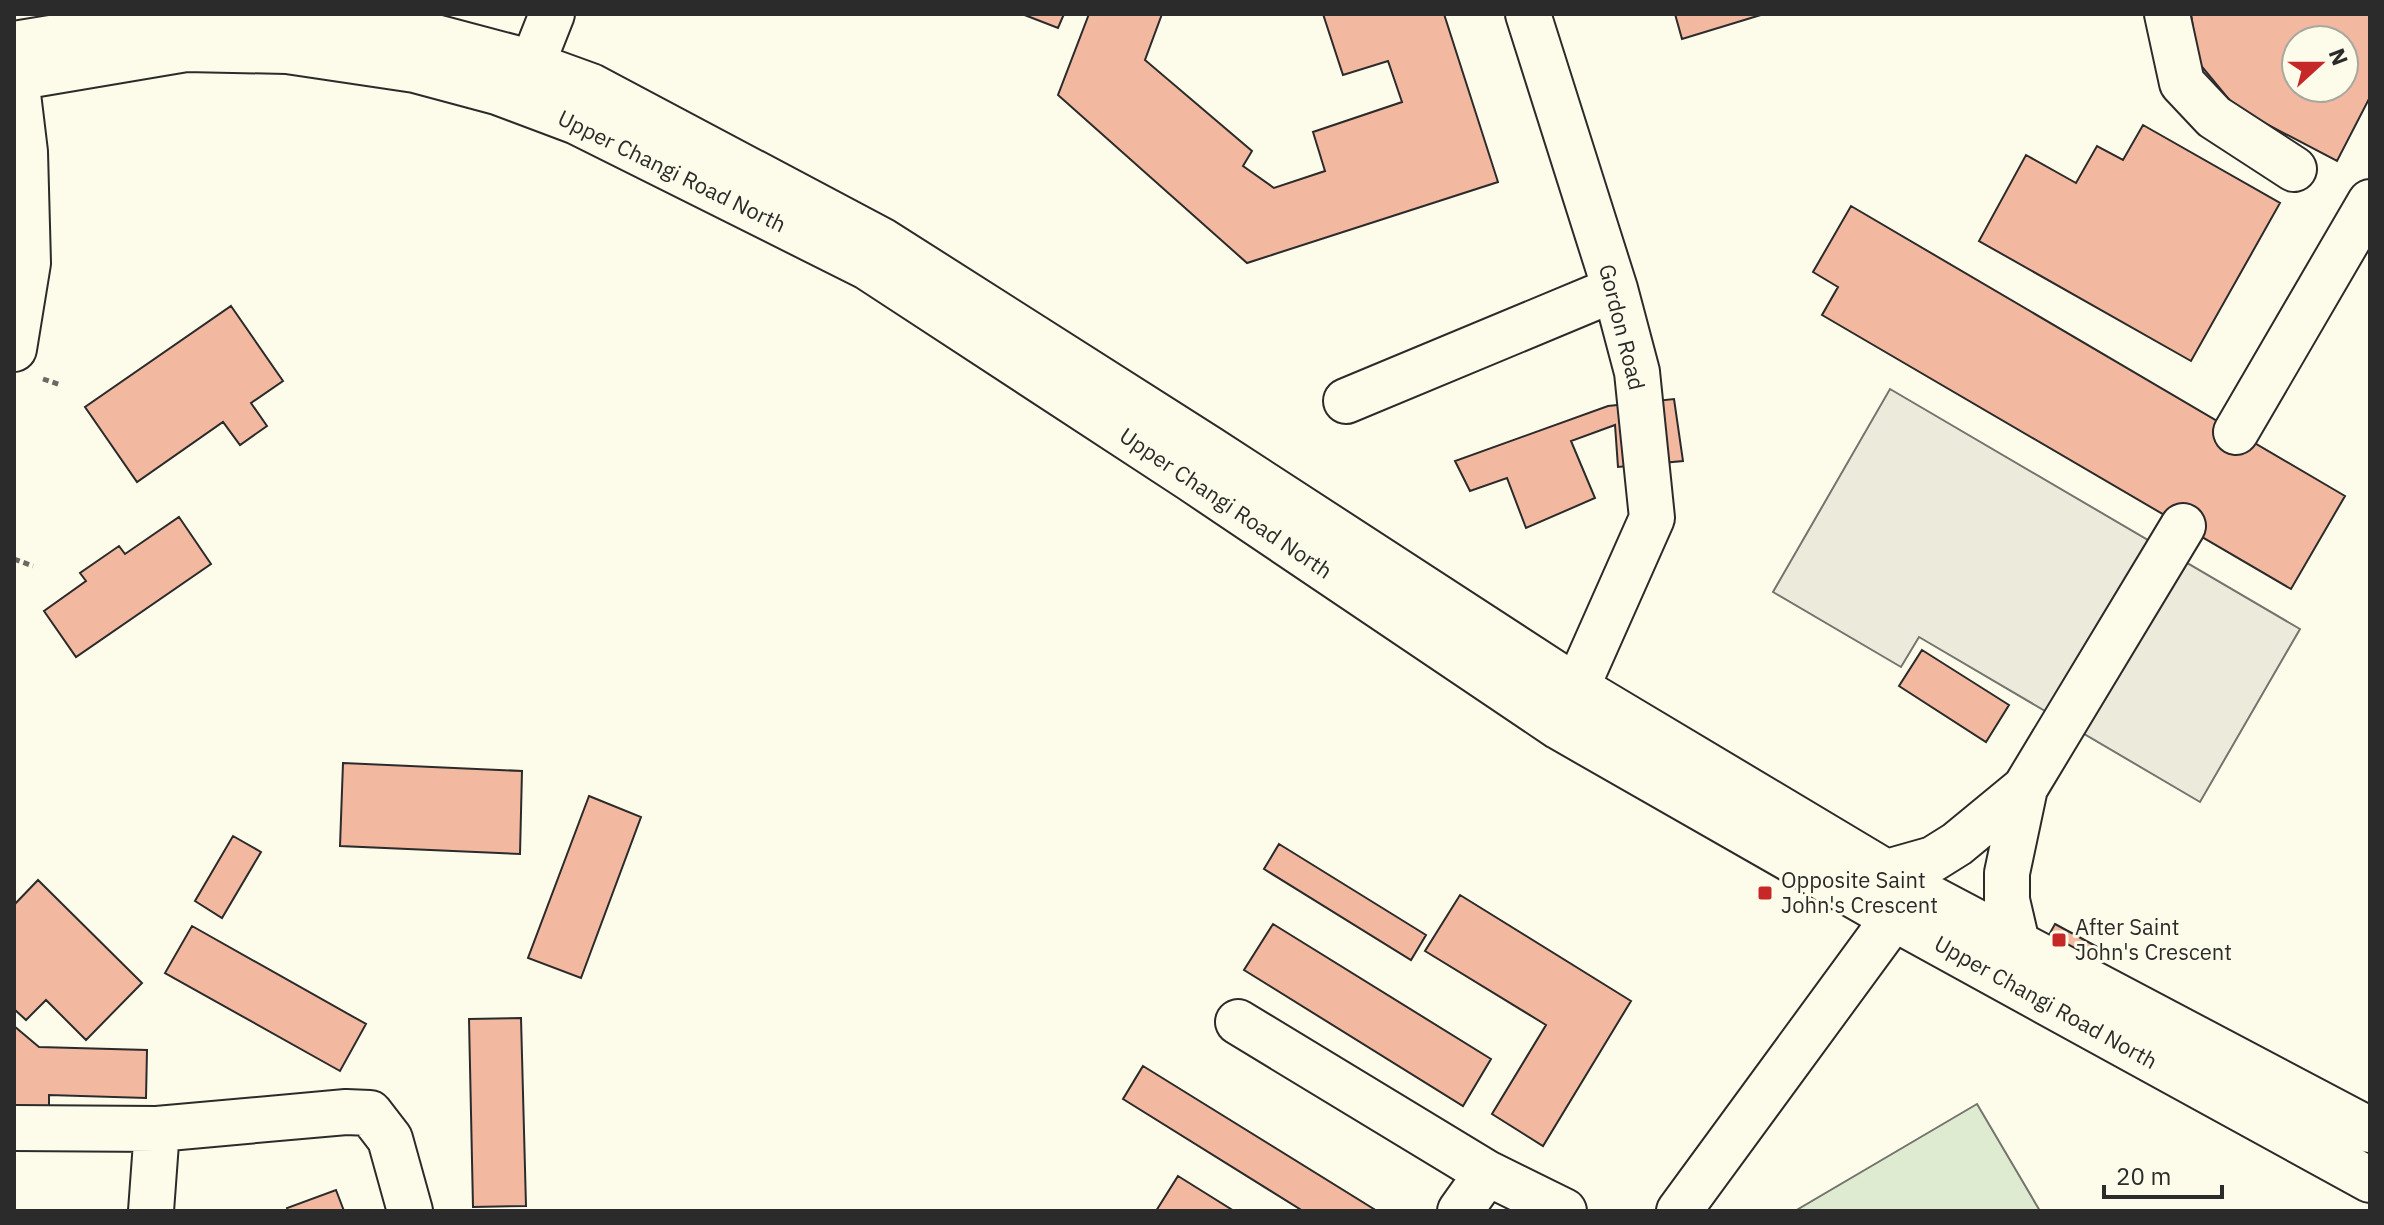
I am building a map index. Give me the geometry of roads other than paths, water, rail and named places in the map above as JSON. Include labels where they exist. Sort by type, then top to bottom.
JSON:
[{"type":"street","name":"Upper Changi Road North","points":[[15,65],[177,27],[282,14]]},
{"type":"street","name":"Upper Changi Road North","points":[[295,14],[367,20],[445,39],[525,82],[577,122],[867,267],[1191,479],[1559,727],[1899,893],[2017,943],[2370,1130]]},
{"type":"street","points":[[525,82],[552,14]]},
{"type":"street","name":"Gordon Road","points":[[1528,14],[1615,289],[1637,372],[1652,518],[1559,727]]},
{"type":"street","points":[[2167,14],[2182,83],[2214,117],[2294,169]]},
{"type":"street","name":"Upper Changi Road North","points":[[177,27],[287,51],[415,70],[591,86],[883,241],[1899,893],[2370,1180]]},
{"type":"street","points":[[14,349],[28,263],[25,152],[15,65]]},
{"type":"street","points":[[2236,432],[2370,202]]},
{"type":"street","points":[[1346,401],[1615,289]]},
{"type":"street","points":[[2017,943],[2007,900],[2007,873],[2025,788],[2183,526]]},
{"type":"street","points":[[1679,1211],[1899,893],[1933,859],[2025,788]]},
{"type":"street","points":[[1238,1022],[1487,1173],[1564,1211]]},
{"type":"street","points":[[14,1128],[157,1129],[346,1112],[370,1113],[390,1139],[410,1211]]},
{"type":"street","points":[[151,1211],[157,1129]]},
{"type":"street","points":[[1460,1211],[1487,1173]]},
{"type":"place","name":"Opposite Saint John's Crescent","points":[[1765,893]]},
{"type":"place","name":"After Saint John's Crescent","points":[[2059,940]]}]
